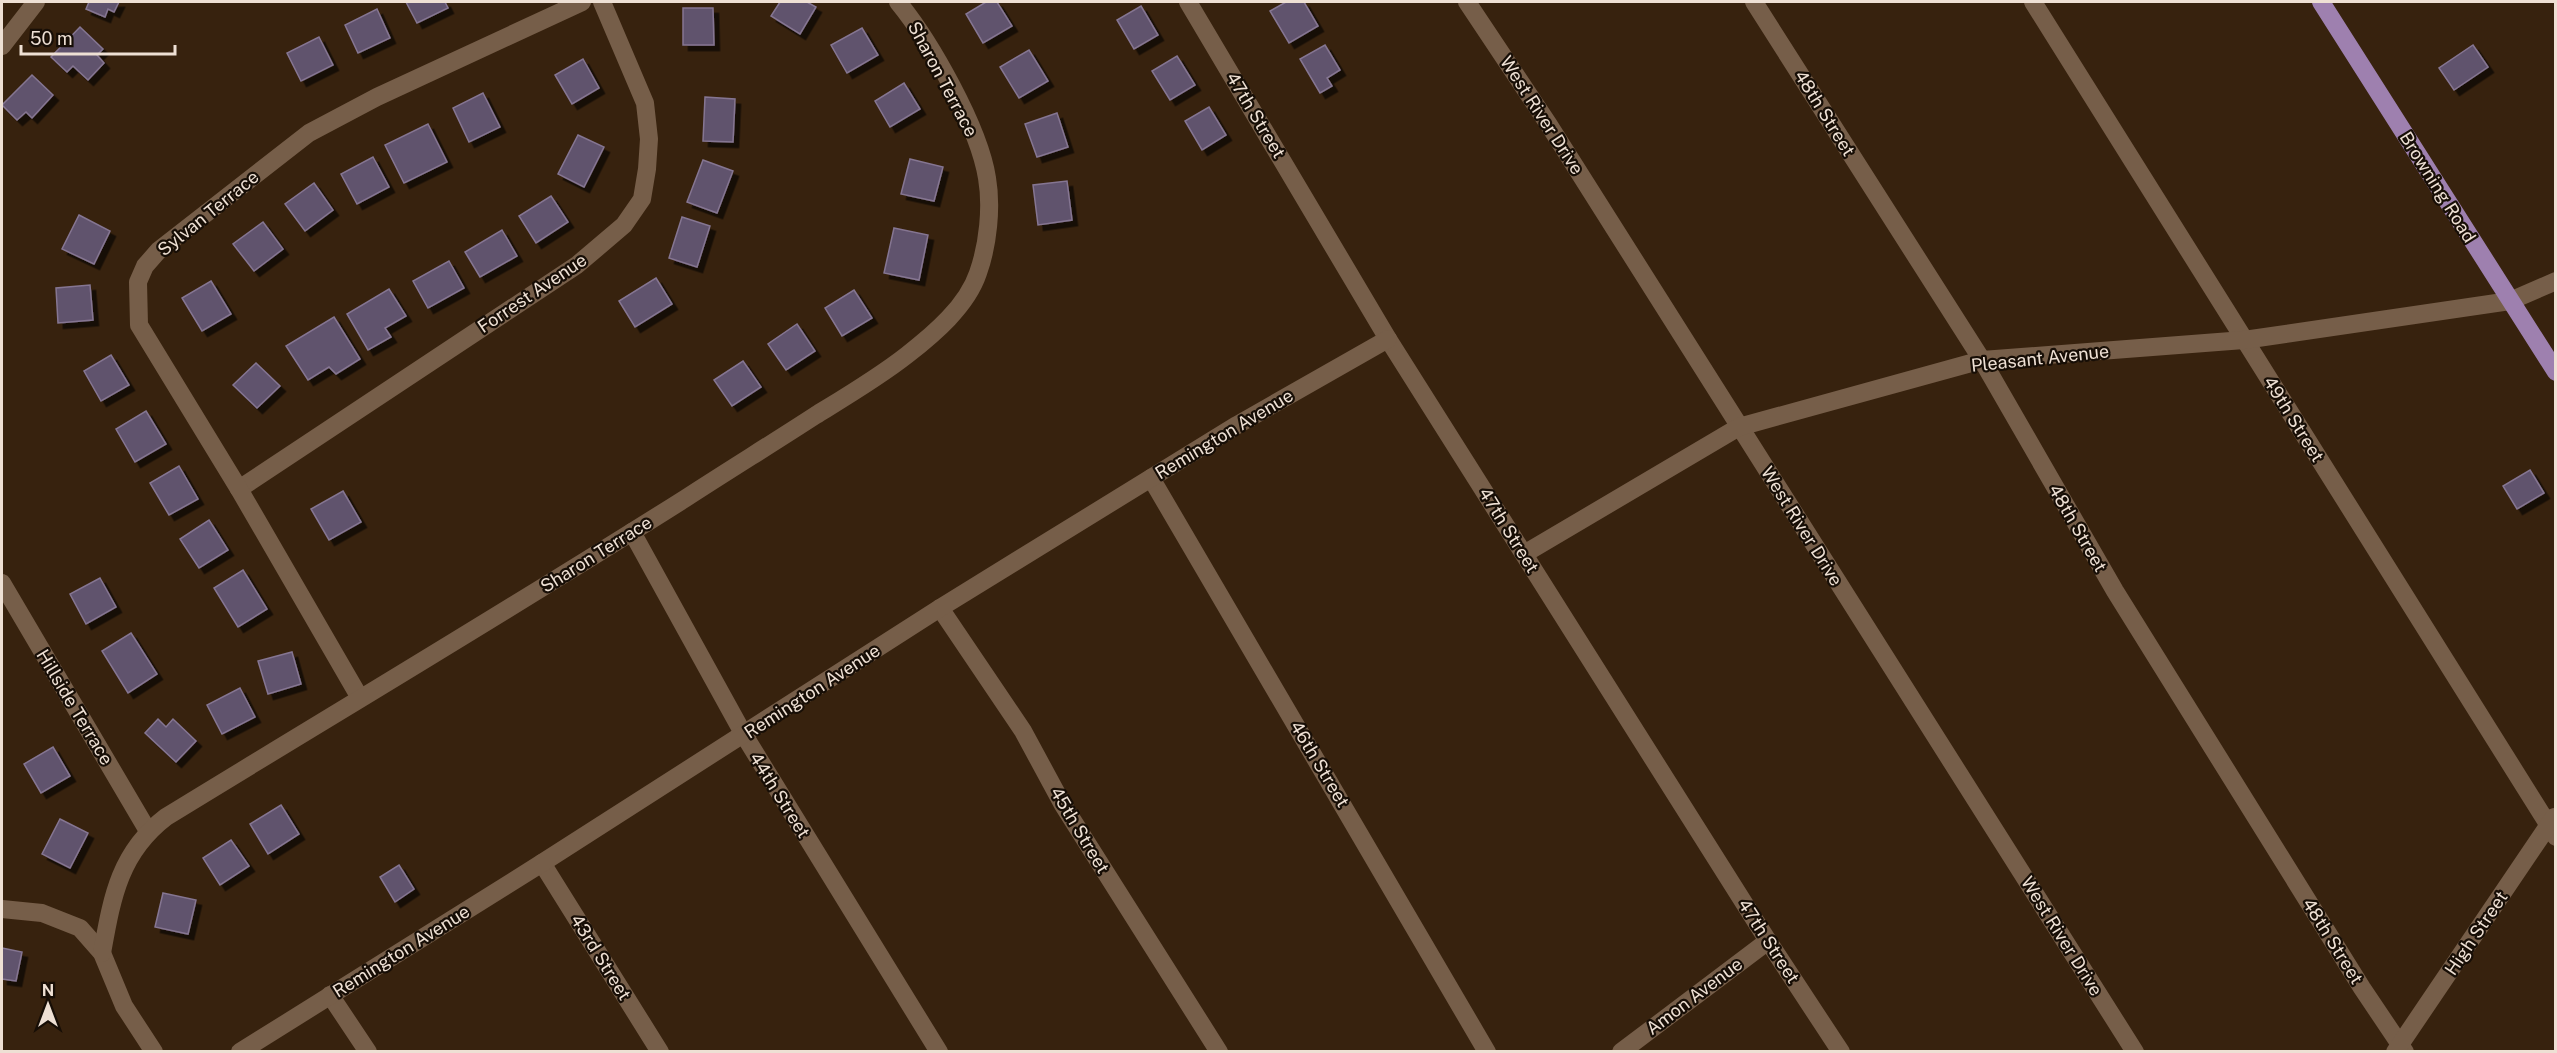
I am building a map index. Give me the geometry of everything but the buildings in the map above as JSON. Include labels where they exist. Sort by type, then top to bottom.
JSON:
[{"type":"main road","name":"Browning Road","points":[[2321,2],[2556,372]]},
{"type":"street","points":[[2,46],[36,2]]},
{"type":"street","name":"Sylvan Terrace","points":[[360,698],[239,489],[139,325],[138,282],[145,266],[159,250],[309,133],[377,98],[582,2]]},
{"type":"street","name":"Forrest Avenue","points":[[239,489],[577,265],[624,225],[642,198],[649,139],[645,103],[602,2]]},
{"type":"street","name":"Sharon Terrace","points":[[102,953],[113,893],[128,860],[148,831],[166,817],[632,532],[848,395],[907,355],[946,320],[964,298],[978,274],[985,243],[988,209],[987,177],[976,141],[953,91],[918,26],[897,2]]},
{"type":"street","name":"47th Street","points":[[1188,2],[1388,339],[1841,1052]]},
{"type":"street","name":"West River Drive","points":[[1467,2],[1549,124],[2135,1052]]},
{"type":"street","name":"48th Street","points":[[1754,2],[1982,360],[2121,601],[2400,1049]]},
{"type":"street","name":"49th Street","points":[[2033,2],[2244,340],[2553,826]]},
{"type":"street","name":"Pleasant Avenue","points":[[1524,554],[1739,427],[1982,360],[2244,340],[2510,301],[2556,281]]},
{"type":"street","name":"Remington Avenue","points":[[240,1052],[744,735],[940,608],[1151,478],[1388,339]]},
{"type":"street","name":"46th Street","points":[[1151,478],[1487,1052]]},
{"type":"street","name":"44th Street","points":[[632,532],[744,735],[939,1052]]},
{"type":"street","name":"Hillside Terrace","points":[[2,583],[148,831]]},
{"type":"street","name":"45th Street","points":[[940,608],[1023,731],[1063,805],[1219,1052]]},
{"type":"street","name":"High Street","points":[[2400,1049],[2553,826]]},
{"type":"street","name":"43rd Street","points":[[542,863],[660,1052]]},
{"type":"street","points":[[2,909],[42,913],[80,928],[102,953],[124,1006],[154,1052]]},
{"type":"street","name":"Amon Avenue","points":[[1621,1052],[1768,940]]},
{"type":"street","points":[[330,995],[368,1052]]}]
